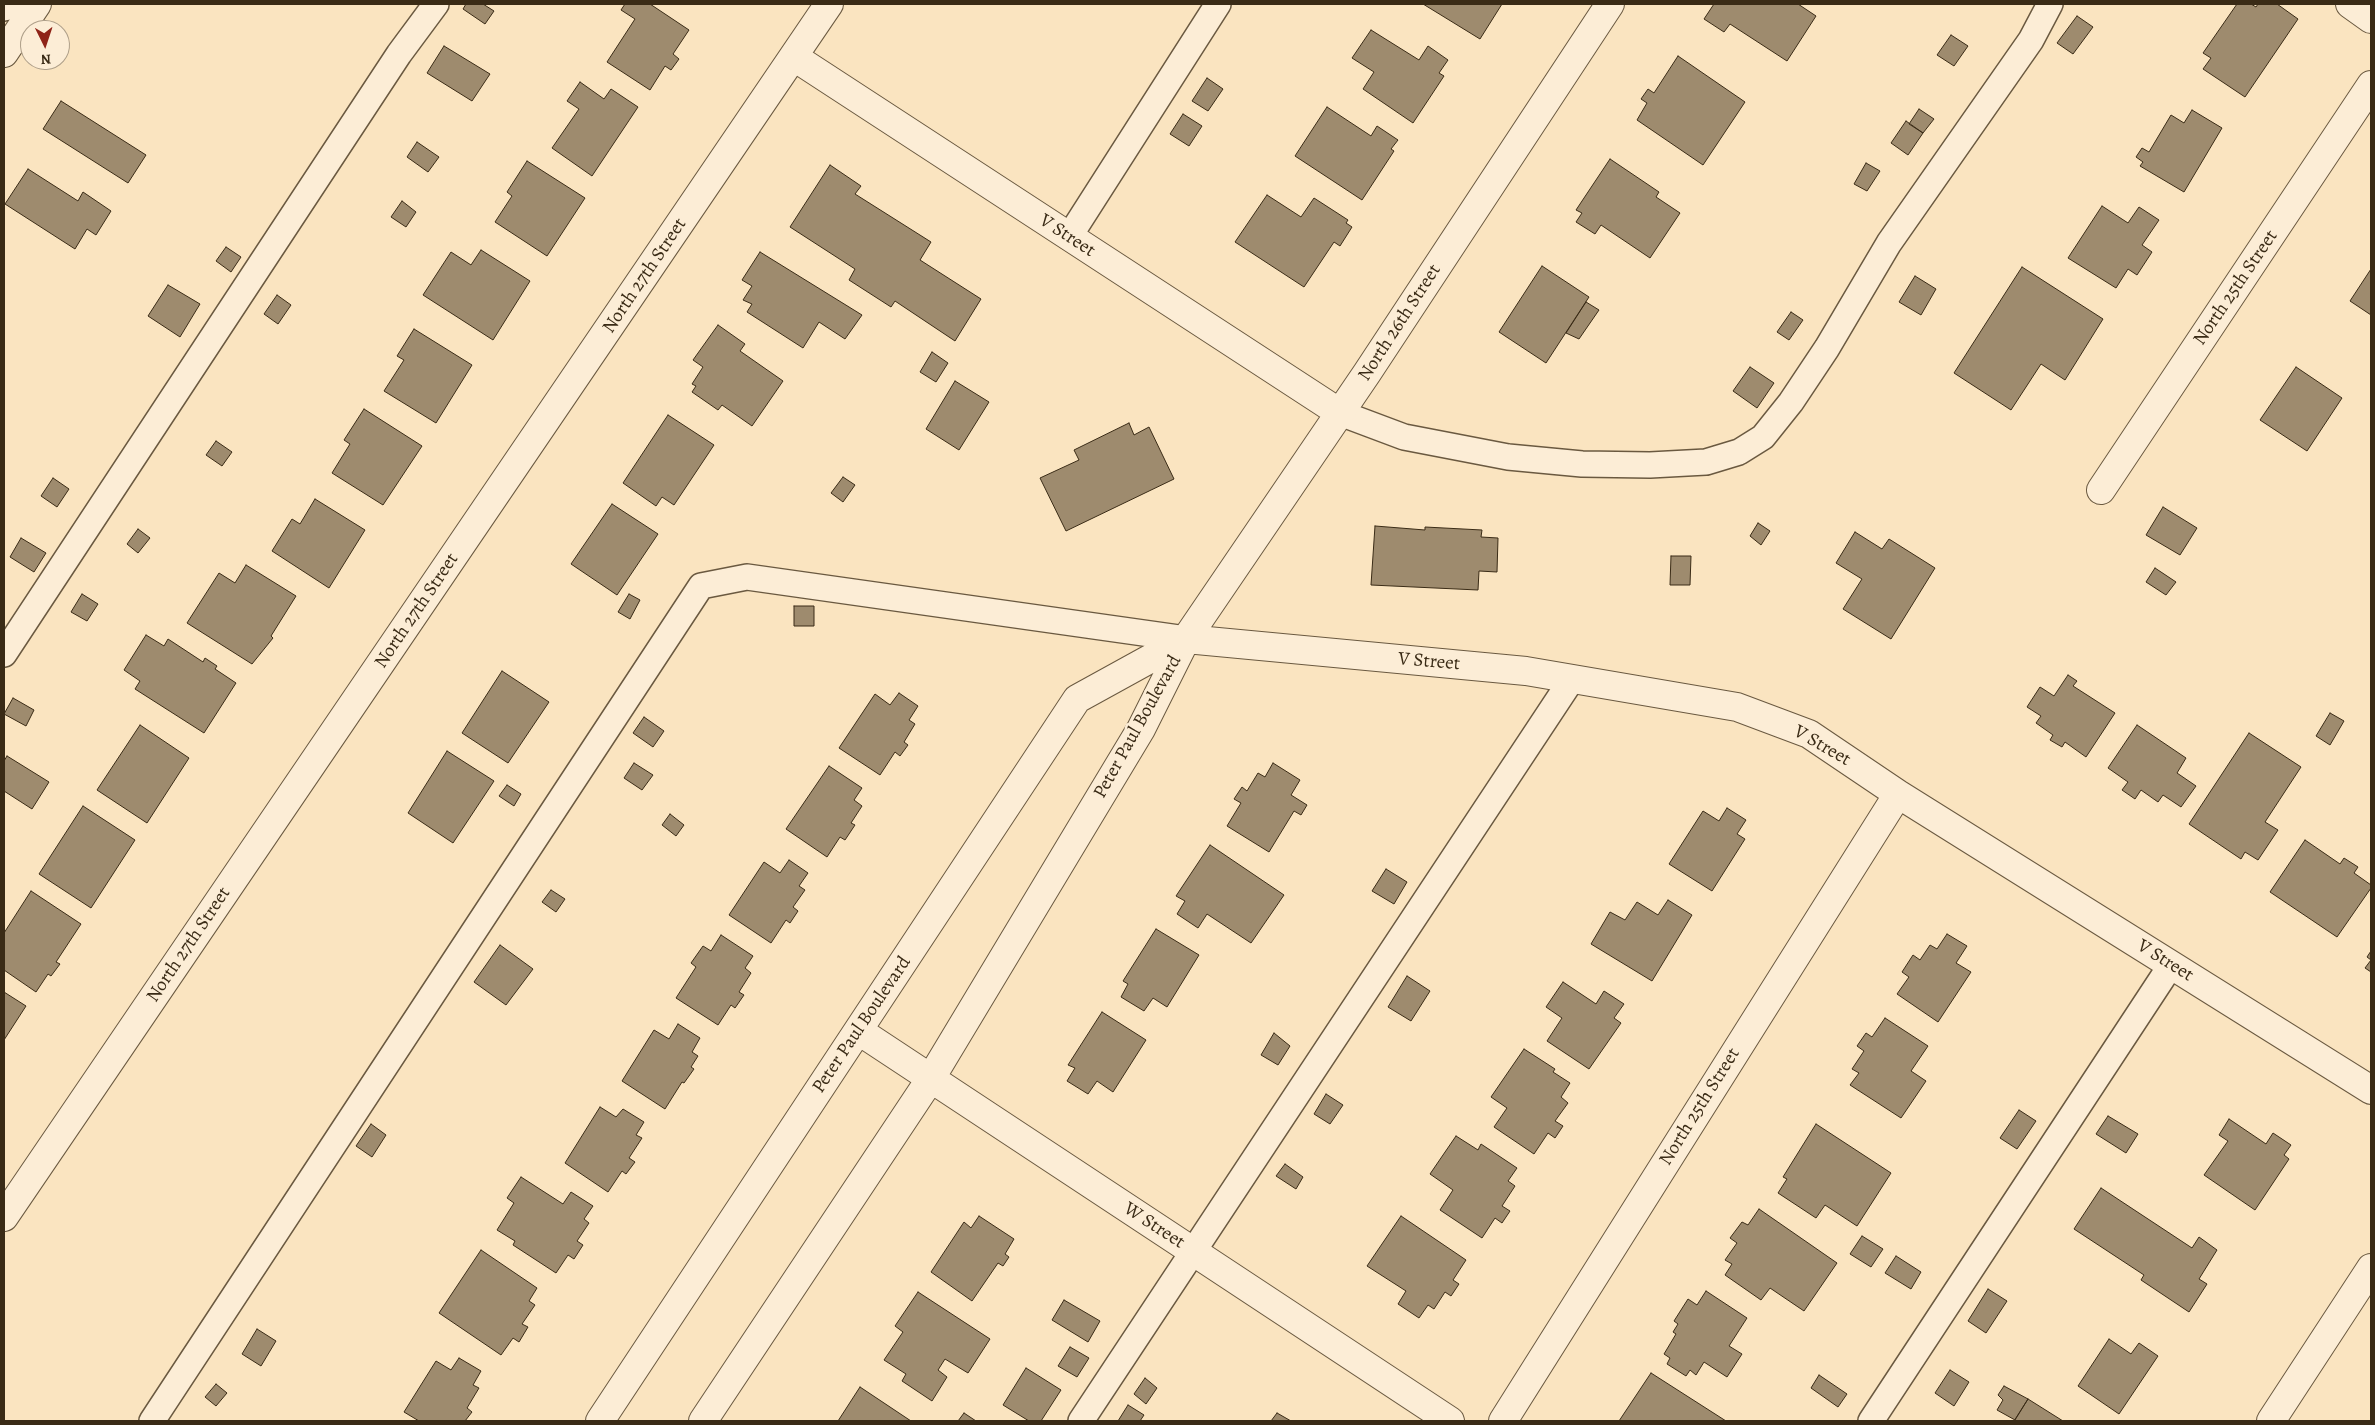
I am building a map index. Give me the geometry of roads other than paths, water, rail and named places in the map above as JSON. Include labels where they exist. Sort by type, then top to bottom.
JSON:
[{"type":"street","points":[[4,53],[37,4]]},
{"type":"street","name":"North 27th Street","points":[[4,1217],[829,4]]},
{"type":"street","name":"North 26th Street","points":[[1186,639],[1340,413],[1610,4]]},
{"type":"street","points":[[2350,4],[2371,19]]},
{"type":"street","name":"V Street","points":[[794,57],[1340,413]]},
{"type":"street","name":"North 25th Street","points":[[2101,490],[2371,86]]},
{"type":"street","name":"V Street","points":[[1186,639],[1526,671],[1737,707],[1809,734],[1898,794],[2371,1090]]},
{"type":"street","name":"Peter Paul Boulevard","points":[[600,1421],[1077,699],[1186,639]]},
{"type":"street","name":"Peter Paul Boulevard","points":[[702,1421],[931,1078],[1141,729],[1186,639]]},
{"type":"street","name":"North 25th Street","points":[[1503,1421],[1898,794]]},
{"type":"street","name":"W Street","points":[[858,1031],[1450,1421]]},
{"type":"street","points":[[2271,1421],[2371,1268]]},
{"type":"lane","points":[[4,8],[27,4]]},
{"type":"lane","points":[[4,654],[399,54],[436,4]]},
{"type":"lane","points":[[1069,237],[1218,4]]},
{"type":"lane","points":[[1340,413],[1404,437],[1508,457],[1582,464],[1650,465],[1706,462],[1738,452],[1763,437],[1791,402],[1828,348],[1889,244],[2031,40],[2050,4]]},
{"type":"lane","points":[[152,1421],[701,586],[747,577],[1186,639]]},
{"type":"lane","points":[[1082,1421],[1572,679]]},
{"type":"lane","points":[[1871,1421],[2172,965]]}]
